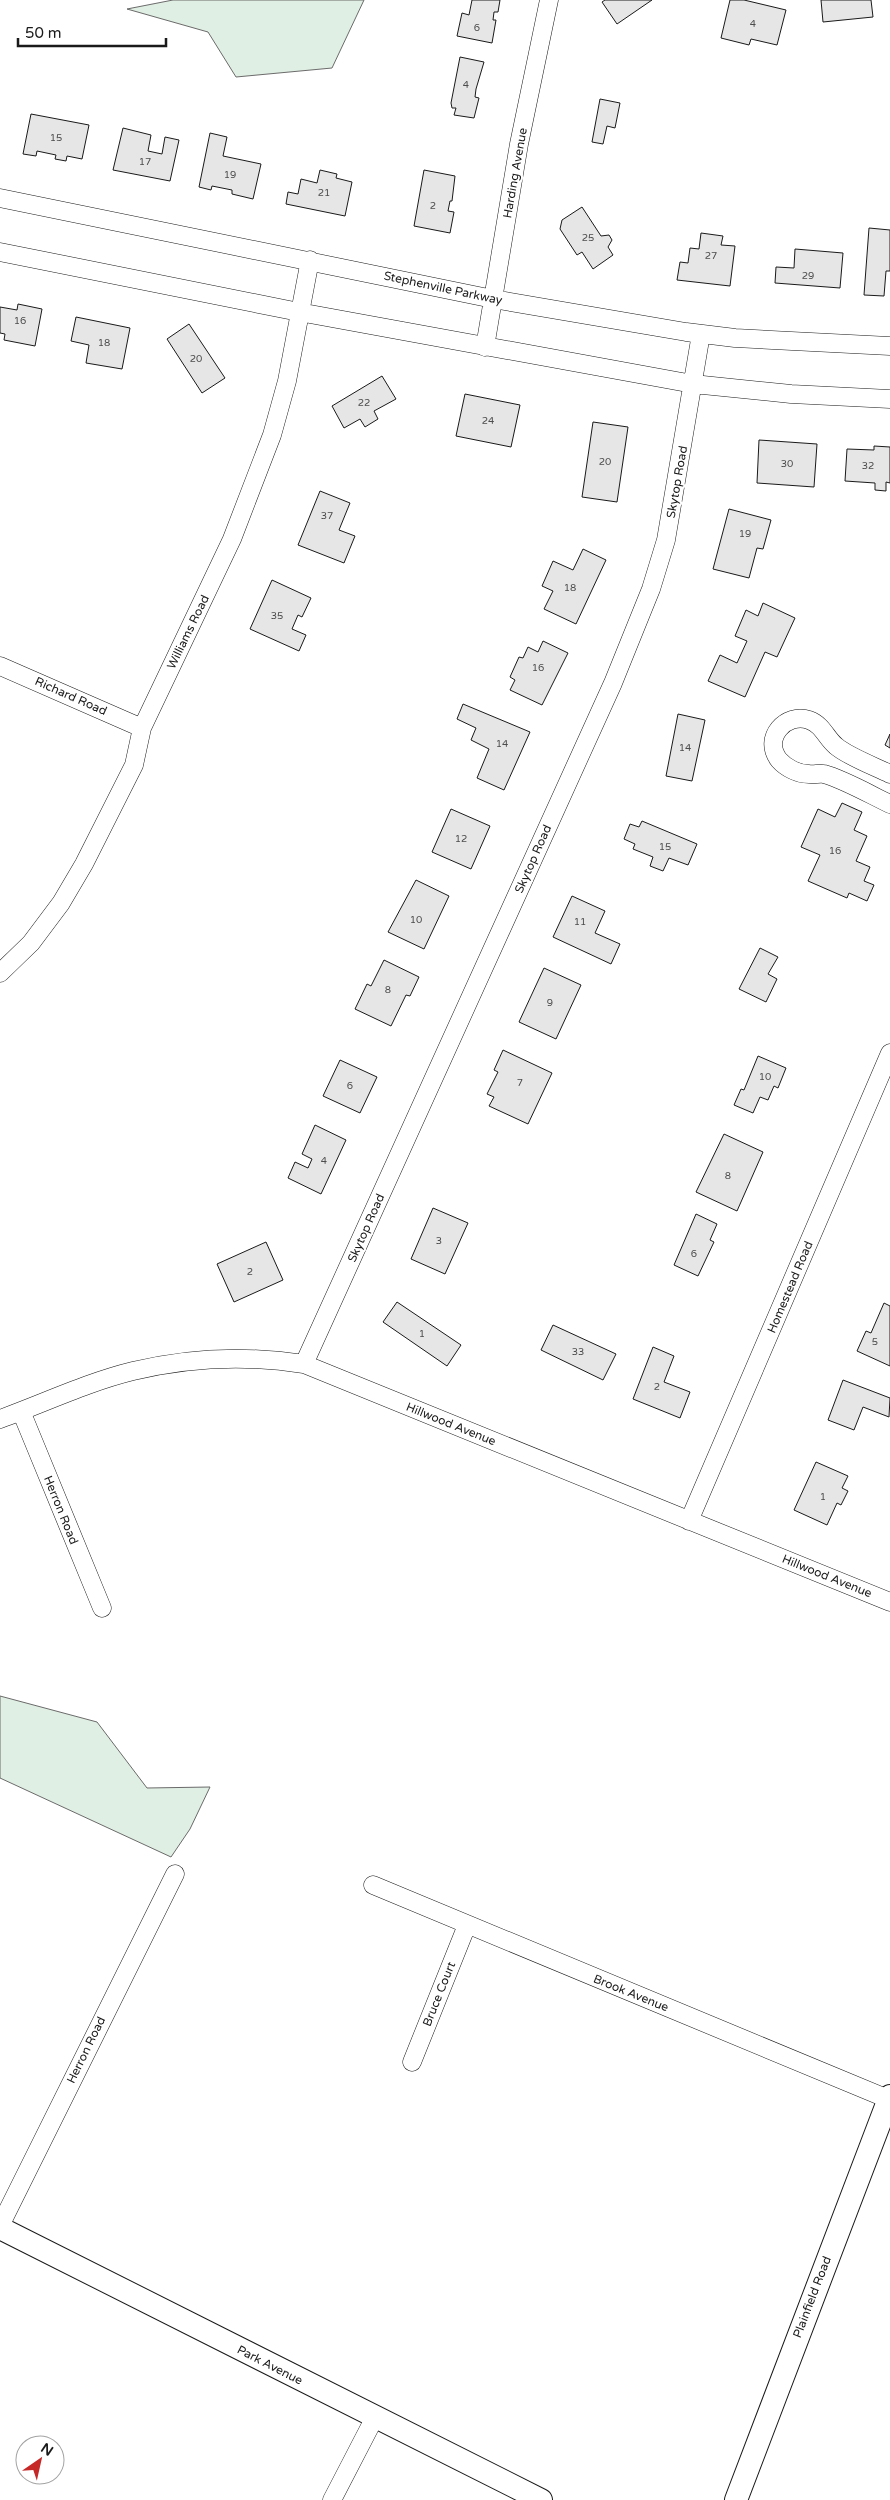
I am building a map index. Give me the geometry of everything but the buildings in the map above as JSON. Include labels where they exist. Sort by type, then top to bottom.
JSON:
[{"type":"street","name":"Harding Avenue","points":[[485,348],[520,144],[549,0]]},
{"type":"street","name":"Stephenville Parkway","points":[[0,198],[493,298],[701,334],[890,346]]},
{"type":"street","points":[[0,252],[485,348],[693,384],[791,394],[890,399]]},
{"type":"street","name":"Williams Road","points":[[0,973],[31,943],[61,903],[84,864],[134,765],[142,728],[232,539],[272,435],[287,380],[310,260]]},
{"type":"street","name":"Skytop Road","points":[[304,1364],[613,683],[651,589],[666,540],[701,334]]},
{"type":"street","name":"Richard Road","points":[[0,666],[142,728]]},
{"type":"street","points":[[890,774],[835,746],[828,735],[812,721],[794,718],[783,723],[776,731],[774,750],[779,760],[792,770],[810,775],[823,774],[890,804]]},
{"type":"street","name":"Homestead Road","points":[[689,1521],[890,1052]]},
{"type":"street","name":"Hillwood Avenue","points":[[0,1419],[132,1371],[176,1362],[234,1357],[265,1358],[304,1364],[890,1602]]},
{"type":"street","name":"Herron Road","points":[[20,1411],[102,1608]]},
{"type":"street","name":"Herron Road","points":[[0,2227],[175,1874]]},
{"type":"street","name":"Brook Avenue","points":[[373,1885],[889,2098]]},
{"type":"street","name":"Bruce Court","points":[[412,2062],[466,1925]]},
{"type":"street","name":"Plainfield Road","points":[[736,2500],[889,2098]]},
{"type":"street","name":"Park Avenue","points":[[0,2227],[541,2500]]},
{"type":"street","points":[[332,2500],[374,2417]]},
{"type":"green space","points":[[173,0],[364,0],[332,68],[236,77],[208,32],[127,9]]},
{"type":"green space","points":[[0,1696],[97,1722],[147,1788],[210,1787],[190,1829],[171,1857],[0,1778]]}]
